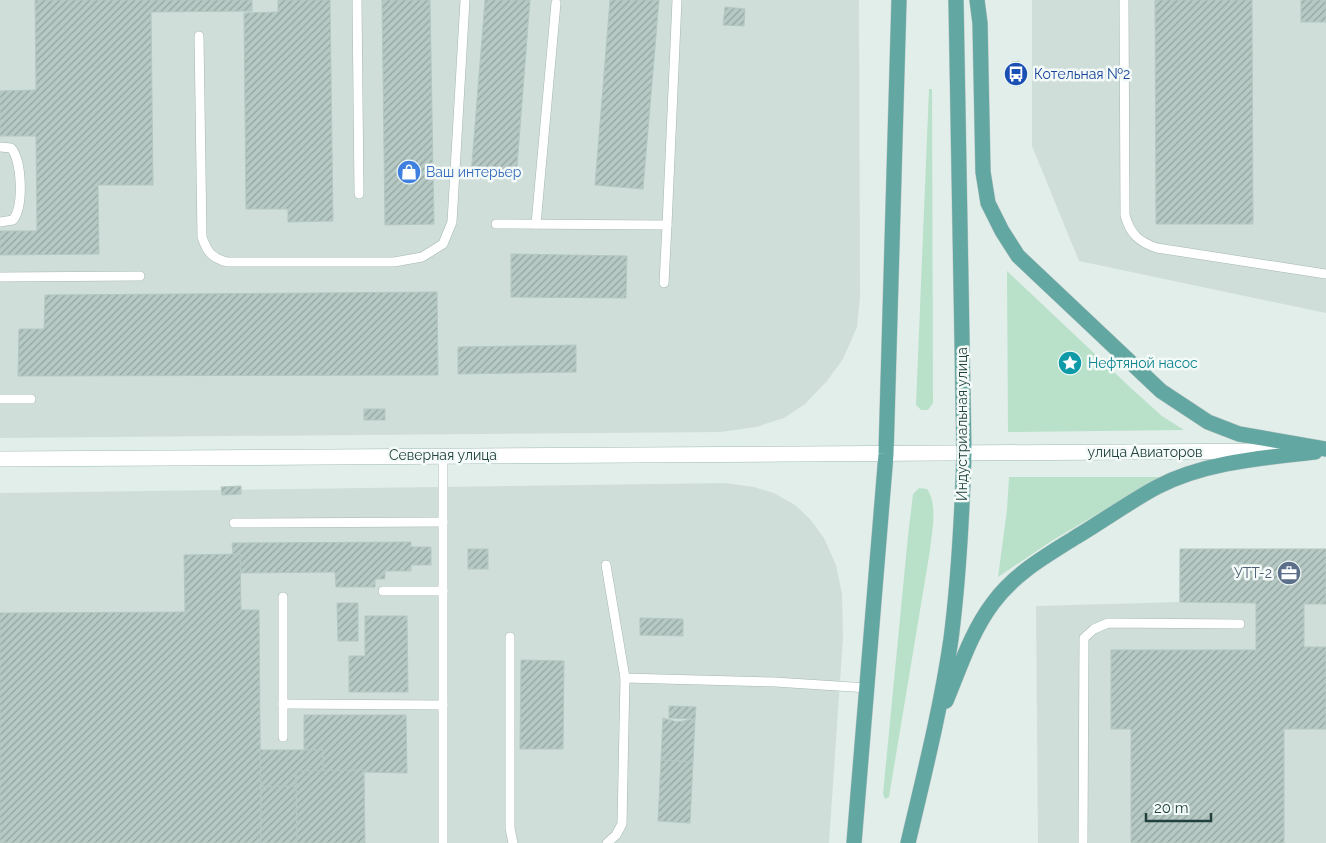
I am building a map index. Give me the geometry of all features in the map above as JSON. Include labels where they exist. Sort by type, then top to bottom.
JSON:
[{"type":"main road","points":[[854,843],[886,454],[899,0]]},
{"type":"main road","name":"Индустриальная улица","points":[[908,843],[935,726],[950,640],[958,575],[964,454],[956,0]]},
{"type":"main road","points":[[977,0],[980,23],[983,172],[988,204],[1018,256],[1161,391],[1208,422],[1239,434],[1326,450]]},
{"type":"main road","points":[[935,726],[978,626],[993,602],[1012,581],[1036,562],[1157,487],[1195,473],[1237,461],[1326,450]]},
{"type":"main road","name":"улица Авиаторов","points":[[886,454],[1326,450]]},
{"type":"main road","name":"Северная улица","points":[[0,459],[886,454]]},
{"type":"lane","points":[[357,0],[359,194]]},
{"type":"lane","points":[[199,36],[202,238],[206,249],[214,258],[227,262],[394,262],[422,258],[443,244],[452,222],[465,0]]},
{"type":"lane","points":[[664,283],[677,0]]},
{"type":"lane","points":[[1124,0],[1125,216],[1128,228],[1136,238],[1157,248],[1326,274]]},
{"type":"lane","points":[[536,224],[556,3]]},
{"type":"lane","points":[[0,147],[11,148],[18,159],[20,208],[13,220],[0,222]]},
{"type":"lane","points":[[496,224],[667,225]]},
{"type":"lane","points":[[0,277],[140,276]]},
{"type":"lane","points":[[0,399],[31,399]]},
{"type":"lane","points":[[443,455],[443,843]]},
{"type":"lane","points":[[234,523],[443,522]]},
{"type":"lane","points":[[606,565],[625,678],[622,824],[616,835],[607,843]]},
{"type":"lane","points":[[383,591],[443,591]]},
{"type":"lane","points":[[283,597],[283,737]]},
{"type":"lane","points":[[1084,843],[1084,638],[1094,629],[1108,623],[1240,624]]},
{"type":"lane","points":[[510,636],[510,828],[513,843]]},
{"type":"lane","points":[[625,678],[775,682],[868,688]]},
{"type":"lane","points":[[283,704],[443,705]]},
{"type":"shaded area","points":[[0,0],[859,0],[860,297],[857,327],[843,359],[827,381],[805,404],[784,418],[756,427],[721,432],[0,438]]},
{"type":"shaded area","points":[[1032,0],[1326,0],[1326,313],[1079,261],[1032,146]]},
{"type":"shaded area","points":[[725,483],[754,487],[774,493],[795,505],[810,519],[824,538],[836,565],[842,594],[843,638],[829,843],[0,843],[0,493]]},
{"type":"shaded area","name":"УТТ-2","points":[[1180,549],[1326,549],[1326,843],[1038,843],[1036,606],[1179,602]]},
{"type":"green space","points":[[929,89],[932,89],[933,403],[928,410],[921,410],[916,405]]},
{"type":"green space","points":[[1007,271],[1133,390],[1162,416],[1184,430],[1008,432]]},
{"type":"green space","points":[[1009,477],[1161,477],[1053,540],[998,577],[1007,510]]},
{"type":"green space","points":[[919,488],[927,489],[930,495],[933,510],[933,527],[889,797],[885,799],[883,794],[908,536],[913,494]]},
{"type":"building","points":[[35,0],[252,0],[252,11],[151,12],[153,185],[98,185],[99,254],[0,255],[0,231],[37,231],[36,136],[0,136],[0,91],[36,90]]},
{"type":"building","points":[[278,0],[330,0],[333,221],[288,222],[288,209],[246,209],[244,13],[278,12]]},
{"type":"building","points":[[382,0],[430,0],[434,224],[385,225]]},
{"type":"building","points":[[485,0],[530,0],[516,179],[471,175]]},
{"type":"building","points":[[610,0],[659,0],[643,189],[595,185]]},
{"type":"building","points":[[1155,0],[1252,0],[1253,224],[1156,224]]},
{"type":"building","points":[[1301,0],[1326,0],[1326,22],[1301,22]]},
{"type":"building","points":[[725,7],[745,9],[744,26],[723,25]]},
{"type":"building","points":[[1019,61],[1020,86],[1013,86],[1012,62]]},
{"type":"building","points":[[511,254],[627,256],[626,298],[511,297]]},
{"type":"building","points":[[437,292],[438,375],[18,376],[19,329],[44,329],[45,295]]},
{"type":"building","points":[[576,345],[576,372],[458,374],[458,347]]},
{"type":"building","points":[[364,409],[385,409],[385,420],[364,420]]},
{"type":"building","points":[[241,486],[241,494],[222,495],[221,487]]},
{"type":"building","points":[[411,542],[411,547],[431,547],[431,565],[411,565],[411,571],[385,571],[385,579],[375,579],[375,587],[336,587],[335,572],[241,573],[240,554],[233,554],[232,543]]},
{"type":"building","points":[[468,549],[488,549],[488,569],[468,569]]},
{"type":"building","points":[[1180,549],[1326,549],[1326,604],[1304,604],[1304,647],[1326,647],[1326,729],[1284,729],[1284,843],[1131,843],[1131,729],[1111,729],[1111,650],[1256,650],[1256,603],[1180,602]]},
{"type":"building","points":[[240,554],[241,610],[259,610],[261,843],[0,843],[0,613],[185,612],[184,555]]},
{"type":"building","points":[[337,603],[358,603],[358,641],[338,641]]},
{"type":"building","points":[[365,616],[407,616],[408,692],[349,692],[349,656],[365,656]]},
{"type":"building","points":[[640,618],[683,619],[683,636],[640,635]]},
{"type":"building","points":[[521,660],[564,661],[563,749],[520,749]]},
{"type":"building","points":[[669,706],[696,707],[695,719],[669,718]]},
{"type":"building","points":[[304,715],[406,715],[407,773],[323,771],[323,750],[304,750]]},
{"type":"building","points":[[663,718],[677,722],[695,719],[693,762],[661,760]]},
{"type":"building","points":[[260,750],[323,750],[323,771],[296,771],[296,786],[261,787]]},
{"type":"building","points":[[661,760],[693,762],[690,823],[658,821]]},
{"type":"building","points":[[364,770],[365,843],[297,843],[296,771]]},
{"type":"building","points":[[296,786],[297,843],[261,843],[261,787]]},
{"type":"place","name":"Котельная №2","points":[[1016,74]]},
{"type":"place","name":"Ваш интерьер","points":[[409,172]]},
{"type":"place","name":"Нефтяной насос","points":[[1070,363]]},
{"type":"place","name":"УТТ-2","points":[[1289,573]]}]
